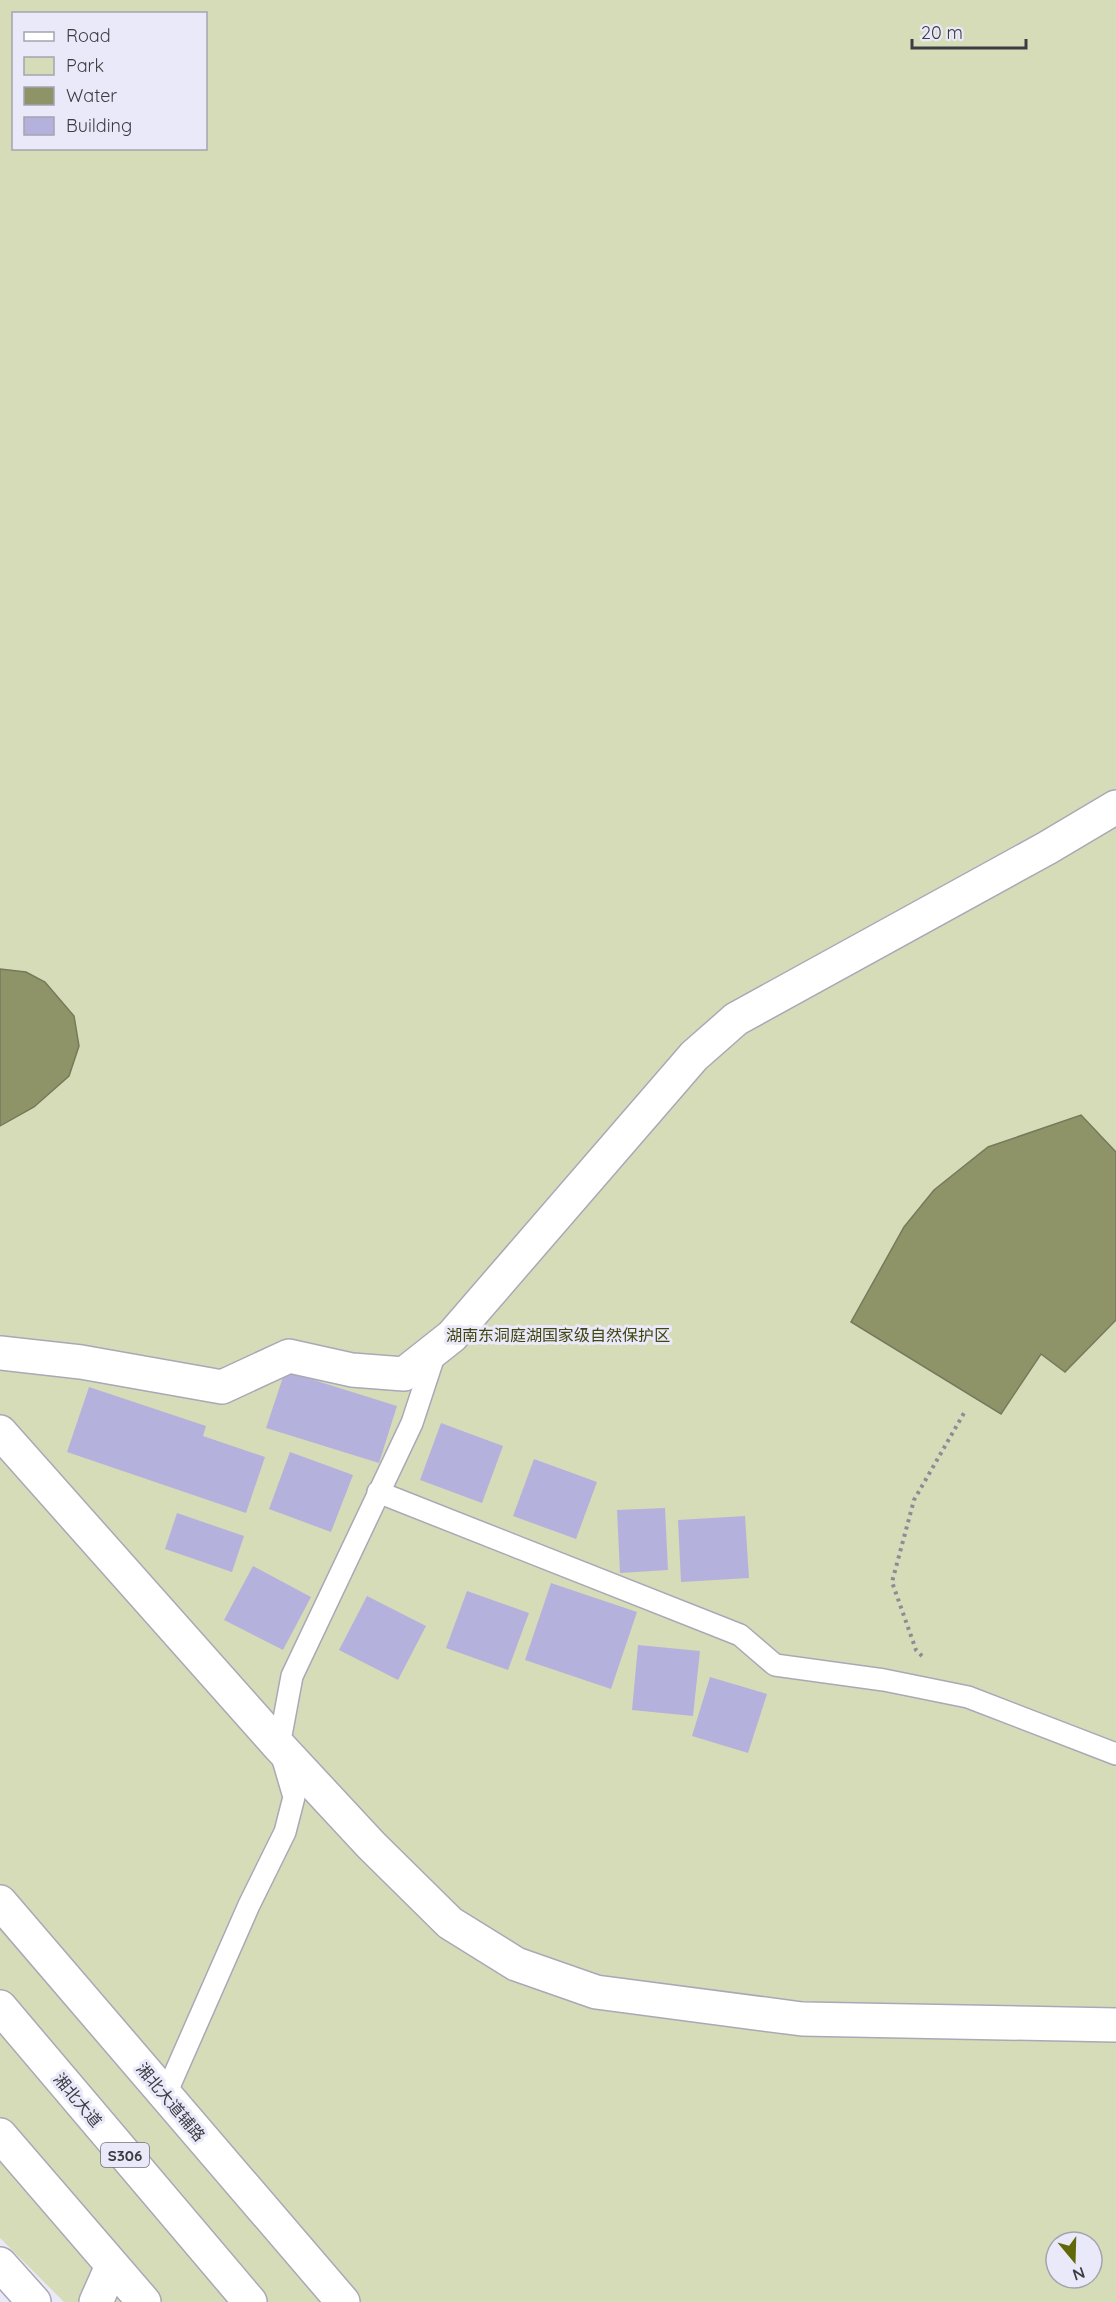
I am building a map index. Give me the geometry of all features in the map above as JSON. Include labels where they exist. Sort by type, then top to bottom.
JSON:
[{"type":"street","points":[[0,1353],[81,1362],[222,1387],[289,1356],[352,1370],[404,1374],[452,1336],[694,1056],[736,1019],[1047,848],[1116,807]]},
{"type":"street","points":[[0,1432],[279,1746],[371,1845],[450,1923],[516,1964],[596,1992],[802,2019],[1116,2025]]},
{"type":"street","name":"湘北大道辅路","points":[[0,1902],[343,2302]]},
{"type":"street","name":"湘北大道","points":[[0,2007],[250,2302]]},
{"type":"street","points":[[0,2135],[144,2302]]},
{"type":"street","points":[[0,2264],[34,2302]]},
{"type":"street","points":[[96,2302],[112,2266]]},
{"type":"lane","points":[[165,2096],[249,1905],[285,1832],[294,1797],[279,1746],[292,1676],[412,1423],[437,1347]]},
{"type":"lane","points":[[378,1492],[740,1635],[775,1665],[884,1680],[968,1697],[1116,1754]]},
{"type":"path","points":[[924,1658],[916,1650],[892,1582],[914,1500],[964,1413]]},
{"type":"green space","name":"湖南东洞庭湖国家级自然保护区","points":[[0,0],[1116,0],[1116,2302],[64,2302],[0,2238]]},
{"type":"water","points":[[0,969],[26,972],[45,982],[74,1016],[79,1046],[69,1076],[34,1107],[0,1126]]},
{"type":"water","points":[[1081,1115],[1116,1152],[1116,1320],[1065,1372],[1041,1354],[1001,1414],[851,1322],[904,1227],[934,1190],[988,1147]]},
{"type":"building","points":[[285,1371],[397,1406],[379,1463],[266,1428]]},
{"type":"building","points":[[89,1387],[206,1426],[203,1436],[265,1457],[246,1513],[67,1452]]},
{"type":"building","points":[[441,1423],[503,1446],[482,1503],[420,1480]]},
{"type":"building","points":[[290,1452],[353,1475],[331,1532],[269,1509]]},
{"type":"building","points":[[534,1459],[597,1482],[576,1539],[513,1516]]},
{"type":"building","points":[[665,1508],[668,1570],[620,1573],[617,1510]]},
{"type":"building","points":[[177,1513],[244,1536],[232,1572],[165,1549]]},
{"type":"building","points":[[745,1516],[749,1578],[681,1582],[678,1520]]},
{"type":"building","points":[[253,1566],[311,1597],[283,1650],[224,1620]]},
{"type":"building","points":[[551,1583],[637,1612],[611,1689],[525,1660]]},
{"type":"building","points":[[467,1591],[529,1613],[508,1670],[446,1648]]},
{"type":"building","points":[[367,1596],[426,1626],[398,1680],[339,1650]]},
{"type":"building","points":[[638,1645],[700,1651],[693,1716],[632,1710]]},
{"type":"building","points":[[710,1677],[767,1694],[748,1753],[692,1736]]}]
